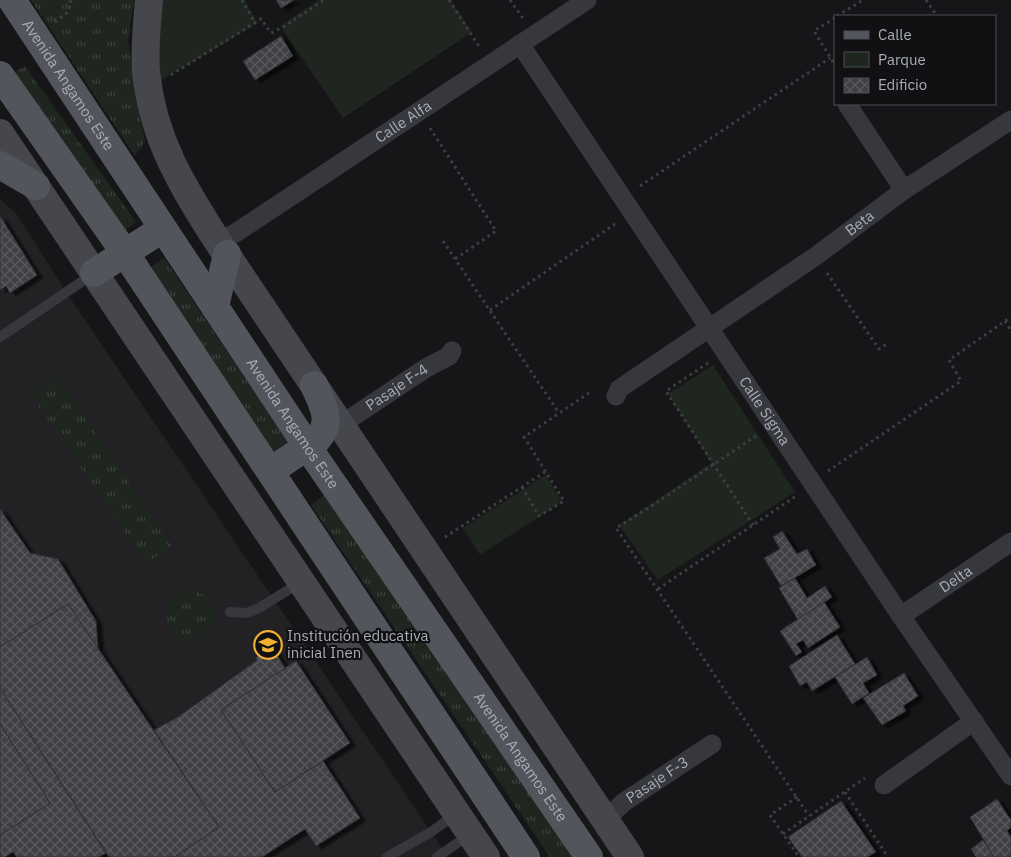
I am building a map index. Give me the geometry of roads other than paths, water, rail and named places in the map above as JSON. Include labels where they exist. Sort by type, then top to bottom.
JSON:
[{"type":"main road","points":[[0,10],[13,0]]},
{"type":"main road","name":"Avenida Angamos Este","points":[[13,0],[306,446],[584,850]]},
{"type":"main road","points":[[149,0],[145,47],[146,73],[155,116],[165,150],[177,174],[223,248],[314,386],[342,424],[630,857]]},
{"type":"main road","points":[[0,75],[125,253],[526,857]]},
{"type":"main road","points":[[0,133],[486,857]]},
{"type":"main road","points":[[0,165],[36,186]]},
{"type":"main road","points":[[94,273],[162,228]]},
{"type":"main road","points":[[215,307],[223,248]]},
{"type":"main road","points":[[270,471],[322,434],[326,411],[314,386]]},
{"type":"street","name":"Calle Alfa","points":[[223,248],[237,232],[587,0]]},
{"type":"street","name":"Calle Sigma","points":[[520,44],[901,616],[1011,776]]},
{"type":"street","points":[[849,105],[904,190]]},
{"type":"street","name":"Beta","points":[[616,396],[619,389],[816,256],[904,190],[1011,120]]},
{"type":"street","name":"Pasaje F-4","points":[[342,424],[426,368],[449,356],[452,351]]},
{"type":"street","name":"Delta","points":[[901,616],[1011,542]]},
{"type":"street","points":[[884,785],[974,721]]},
{"type":"street","name":"Pasaje F-3","points":[[605,820],[624,802],[712,744]]},
{"type":"lane","points":[[0,337],[94,273]]},
{"type":"lane","points":[[230,612],[247,613],[259,608],[301,582]]},
{"type":"lane","points":[[387,857],[431,832],[463,824]]},
{"type":"lane","points":[[437,857],[463,824]]},
{"type":"place","name":"Institución educativa inicial Inen","points":[[268,645]]}]
